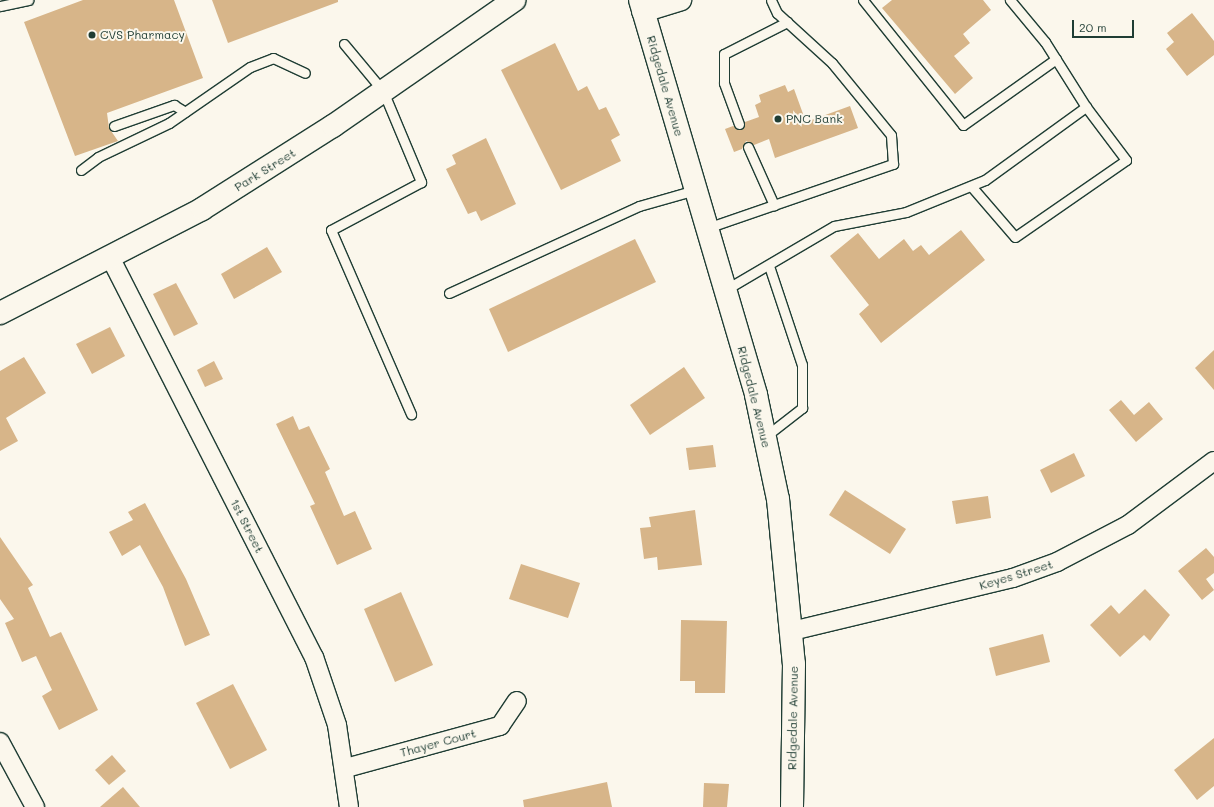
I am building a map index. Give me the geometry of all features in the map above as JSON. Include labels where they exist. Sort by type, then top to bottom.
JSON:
[{"type":"main road","name":"Park Street","points":[[0,313],[110,257],[242,184],[383,91],[514,0]]},
{"type":"main road","points":[[641,5],[680,0]]},
{"type":"main road","name":"Ridgedale Avenue","points":[[641,5],[725,290],[765,436],[778,499],[792,631],[792,807]]},
{"type":"street","name":"1st Street","points":[[110,257],[314,657],[337,725],[346,768],[349,807]]},
{"type":"street","name":"Keyes Street","points":[[792,631],[1013,578],[1058,562],[1128,525],[1214,461]]},
{"type":"street","name":"Thayer Court","points":[[346,768],[500,726],[517,701]]},
{"type":"street","points":[[0,742],[35,807]]},
{"type":"lane","points":[[0,6],[28,0]]},
{"type":"lane","points":[[707,228],[893,164],[891,135],[832,63],[777,13],[771,0]]},
{"type":"lane","points":[[863,0],[963,125],[1056,59]]},
{"type":"lane","points":[[971,186],[1015,237],[1126,160],[1086,107],[1056,59],[1010,0]]},
{"type":"lane","points":[[739,124],[724,83],[724,54],[787,22]]},
{"type":"lane","points":[[344,44],[383,91],[421,182],[331,230],[411,414]]},
{"type":"lane","points":[[81,170],[98,157],[185,112],[250,67],[273,58],[305,72]]},
{"type":"lane","points":[[114,126],[174,105],[185,112]]},
{"type":"lane","points":[[725,290],[769,266],[834,226],[906,212],[985,180],[1086,107]]},
{"type":"lane","points":[[748,147],[774,205]]},
{"type":"lane","points":[[449,293],[639,206],[696,190]]},
{"type":"lane","points":[[765,436],[802,408],[802,365],[769,266]]},
{"type":"building","points":[[83,0],[174,0],[203,78],[107,113],[109,128],[118,141],[75,156],[24,22]]},
{"type":"building","points":[[212,0],[338,0],[338,2],[228,43]]},
{"type":"building","points":[[892,0],[983,0],[991,10],[963,34],[970,43],[954,56],[973,78],[955,94],[882,8]]},
{"type":"building","points":[[1192,13],[1214,41],[1214,55],[1187,76],[1166,49],[1174,42],[1167,33]]},
{"type":"building","points":[[555,43],[578,91],[587,86],[599,110],[606,107],[620,135],[611,140],[621,161],[561,190],[501,70]]},
{"type":"building","name":"PNC Bank","points":[[785,85],[788,92],[794,89],[806,122],[850,106],[858,128],[775,158],[769,139],[754,145],[746,141],[742,149],[734,152],[725,129],[733,126],[741,130],[745,122],[759,117],[755,105],[761,102],[759,95]]},
{"type":"building","points":[[486,138],[516,204],[481,221],[476,211],[468,214],[446,169],[456,164],[452,155]]},
{"type":"building","points":[[961,230],[985,260],[881,343],[859,314],[869,305],[830,256],[858,233],[879,259],[904,239],[913,251],[921,245],[929,255]]},
{"type":"building","points":[[635,239],[656,282],[508,352],[489,309]]},
{"type":"building","points":[[267,247],[282,272],[234,299],[221,274]]},
{"type":"building","points":[[176,283],[198,324],[174,336],[153,294]]},
{"type":"building","points":[[110,327],[125,356],[92,374],[76,344]]},
{"type":"building","points":[[1214,350],[1214,390],[1195,368]]},
{"type":"building","points":[[24,357],[46,393],[6,418],[18,441],[0,451],[0,371]]},
{"type":"building","points":[[214,361],[223,379],[205,387],[197,370]]},
{"type":"building","points":[[684,367],[705,398],[650,435],[630,405]]},
{"type":"building","points":[[1121,400],[1134,415],[1149,402],[1163,419],[1136,442],[1109,410]]},
{"type":"building","points":[[293,416],[299,430],[309,426],[330,469],[325,472],[344,516],[355,511],[372,549],[337,565],[310,506],[315,504],[276,424]]},
{"type":"building","points":[[713,445],[716,467],[689,470],[686,448]]},
{"type":"building","points":[[1074,453],[1085,476],[1051,493],[1040,470]]},
{"type":"building","points":[[845,490],[906,529],[890,554],[829,515]]},
{"type":"building","points":[[988,496],[991,518],[956,524],[952,501]]},
{"type":"building","points":[[145,503],[186,579],[210,635],[185,646],[163,587],[140,545],[122,556],[109,532],[133,520],[128,512]]},
{"type":"building","points":[[695,510],[702,565],[658,570],[657,557],[644,559],[640,528],[651,527],[649,517]]},
{"type":"building","points":[[0,537],[33,585],[28,588],[50,637],[61,632],[98,710],[59,730],[42,696],[52,690],[36,656],[22,662],[5,623],[14,619],[0,599]]},
{"type":"building","points":[[1206,548],[1214,557],[1214,573],[1206,579],[1214,590],[1202,600],[1178,571]]},
{"type":"building","points":[[521,564],[580,583],[568,618],[509,599]]},
{"type":"building","points":[[1145,589],[1170,615],[1150,641],[1144,635],[1120,657],[1090,625],[1111,605],[1119,614]]},
{"type":"building","points":[[401,592],[433,665],[395,682],[364,609]]},
{"type":"building","points":[[681,620],[727,621],[725,693],[695,693],[695,681],[680,681]]},
{"type":"building","points":[[1043,634],[1050,662],[996,676],[989,648]]},
{"type":"building","points":[[233,684],[267,750],[230,769],[196,703]]},
{"type":"building","points":[[1214,738],[1214,786],[1197,800],[1174,770]]},
{"type":"building","points":[[112,755],[126,771],[109,785],[95,770]]},
{"type":"building","points":[[607,782],[612,807],[524,807],[523,800]]},
{"type":"building","points":[[704,783],[729,784],[727,807],[703,807]]},
{"type":"building","points":[[123,787],[140,807],[100,807]]},
{"type":"place","name":"CVS Pharmacy","points":[[92,35]]},
{"type":"place","name":"PNC Bank","points":[[778,119]]}]
